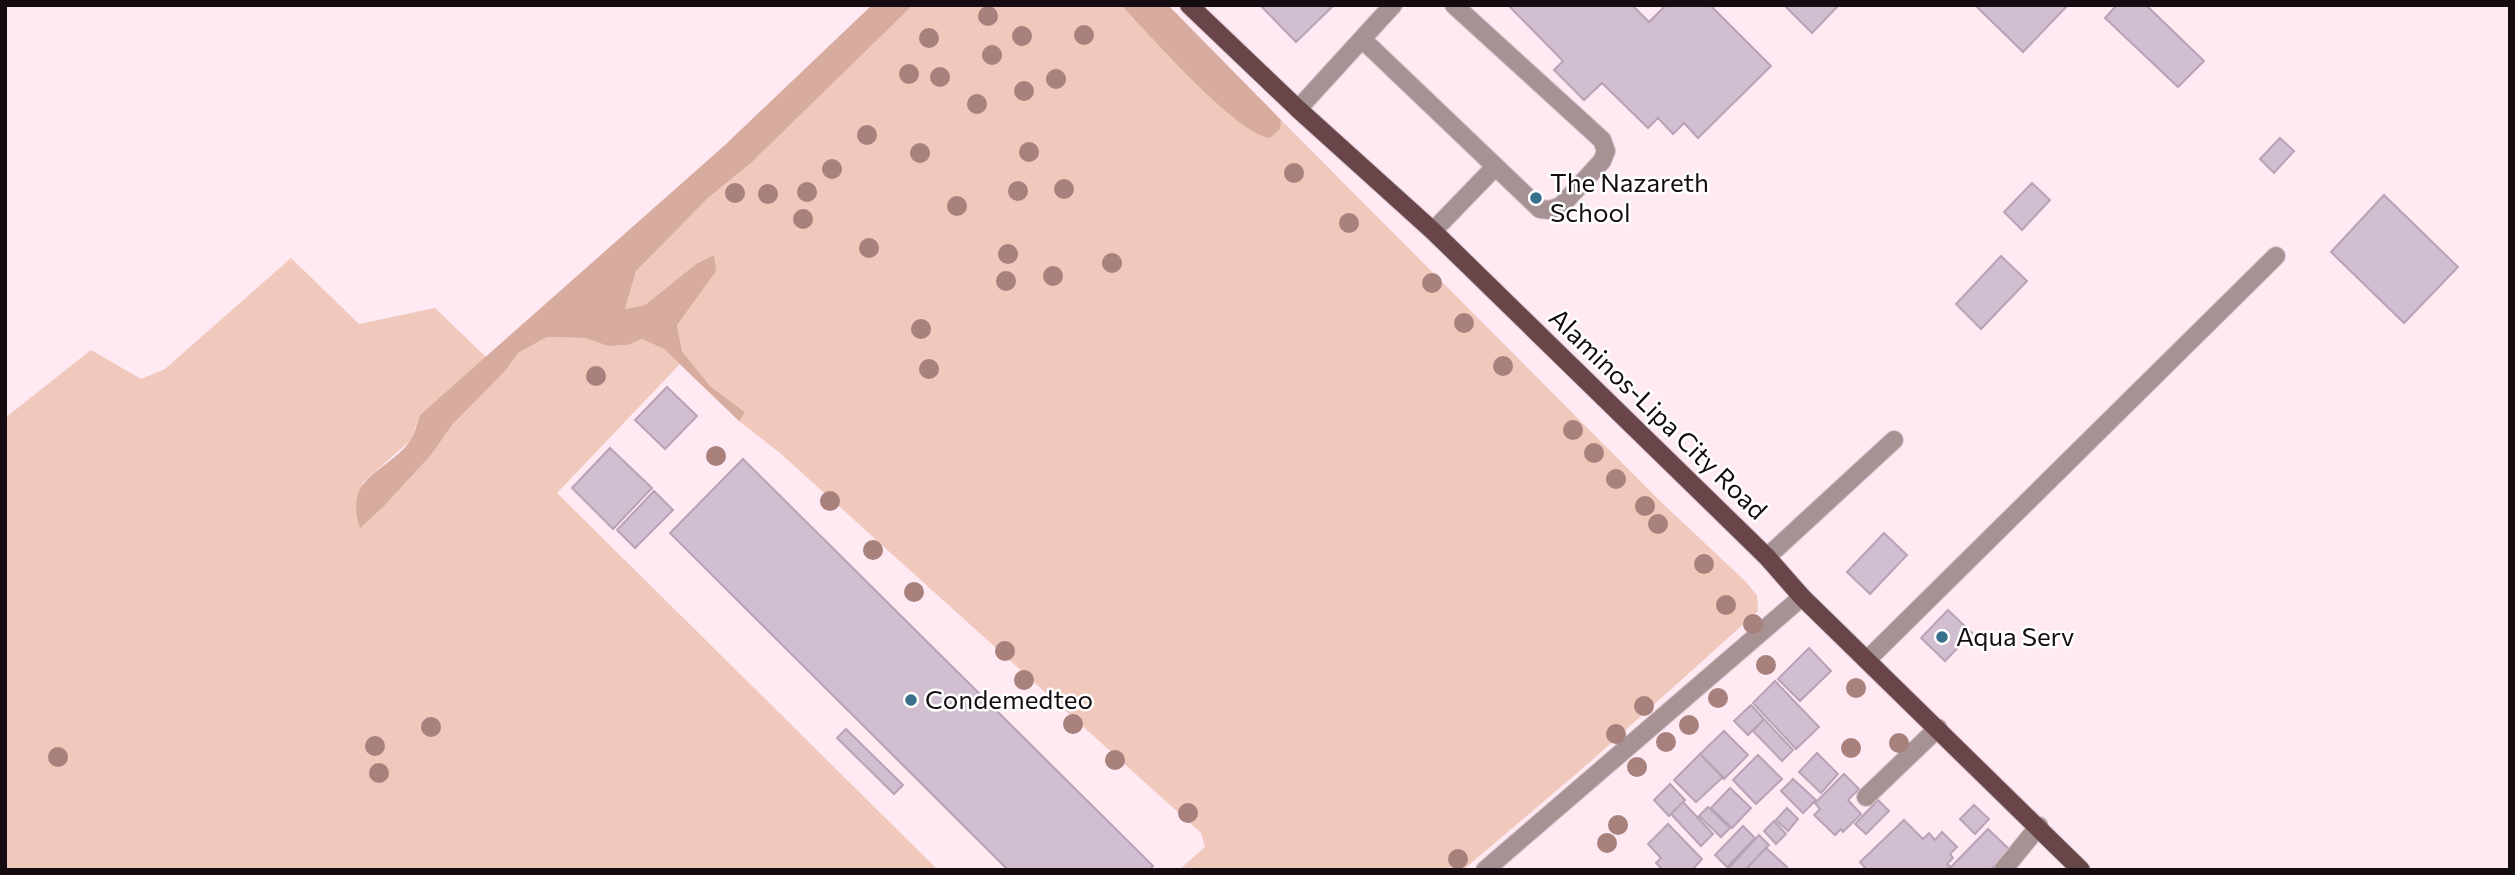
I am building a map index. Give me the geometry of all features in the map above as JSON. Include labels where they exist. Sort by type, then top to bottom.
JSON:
[{"type":"main road","name":"Alaminos-Lipa City Road","points":[[1189,5],[1298,109],[1433,231],[1767,557],[1802,597],[2081,870]]},
{"type":"lane","points":[[1298,109],[1393,5]]},
{"type":"lane","points":[[1362,39],[1539,209],[1550,210],[1560,206],[1602,161],[1606,151],[1602,140],[1454,5]]},
{"type":"lane","points":[[1433,231],[1495,167]]},
{"type":"lane","points":[[1867,660],[2276,256]]},
{"type":"lane","points":[[1767,557],[1894,440]]},
{"type":"lane","points":[[1485,870],[1802,597]]},
{"type":"lane","points":[[1866,797],[1938,728]]},
{"type":"lane","points":[[2003,870],[2039,826]]},
{"type":"shaded area","points":[[872,5],[913,5],[752,162],[708,198],[636,271],[625,309],[645,305],[696,264],[714,255],[716,271],[677,325],[682,351],[710,386],[745,412],[739,421],[664,349],[642,339],[628,345],[608,346],[585,338],[547,337],[518,353],[506,370],[452,425],[431,455],[360,528],[356,510],[357,497],[362,486],[410,441],[420,415],[725,145]]},
{"type":"shaded area","points":[[913,5],[1121,5],[1194,81],[1256,133],[1270,138],[1279,129],[1281,120],[1661,502],[1744,580],[1757,595],[1758,611],[1590,762],[1463,870],[1179,870],[1205,847],[1201,833],[780,453],[739,421],[744,411],[710,386],[682,351],[677,324],[714,255],[696,264],[645,305],[625,309],[636,271],[708,198],[752,162]]},
{"type":"shaded area","points":[[1121,5],[1168,5],[1281,120],[1280,129],[1270,138],[1255,133],[1237,120],[1193,81]]},
{"type":"shaded area","points":[[291,258],[359,324],[435,308],[487,358],[420,415],[411,440],[362,483],[385,505],[431,455],[452,425],[506,370],[518,353],[547,337],[585,338],[608,346],[628,345],[642,339],[664,349],[680,364],[557,493],[938,870],[5,870],[5,418],[91,350],[141,379],[165,369]]},
{"type":"building","points":[[1260,5],[1334,5],[1296,42]]},
{"type":"building","points":[[1508,5],[1632,5],[1649,22],[1666,5],[1710,5],[1771,66],[1698,138],[1684,123],[1673,134],[1658,118],[1648,128],[1602,83],[1584,100],[1554,70],[1563,61]]},
{"type":"building","points":[[1784,5],[1839,5],[1812,33]]},
{"type":"building","points":[[1975,5],[2068,5],[2023,52]]},
{"type":"building","points":[[2117,5],[2146,5],[2204,61],[2178,87],[2105,18]]},
{"type":"building","points":[[2280,138],[2294,151],[2274,173],[2260,159]]},
{"type":"building","points":[[2032,183],[2050,200],[2022,230],[2004,212]]},
{"type":"building","points":[[2384,195],[2458,267],[2404,323],[2331,252]]},
{"type":"building","points":[[2001,256],[2027,281],[1981,329],[1956,304]]},
{"type":"building","points":[[667,387],[697,416],[665,449],[635,420]]},
{"type":"building","points":[[610,448],[652,488],[613,529],[572,488]]},
{"type":"building","name":"Condemedteo","points":[[743,459],[1153,866],[1149,870],[1008,870],[670,533]]},
{"type":"building","points":[[654,491],[673,510],[635,548],[617,530]]},
{"type":"building","points":[[1884,533],[1907,555],[1870,594],[1847,572]]},
{"type":"building","points":[[1948,610],[1972,633],[1945,661],[1921,638]]},
{"type":"building","points":[[1809,648],[1831,671],[1800,701],[1778,679]]},
{"type":"building","points":[[1775,681],[1819,727],[1796,749],[1753,703]]},
{"type":"building","points":[[1751,705],[1764,719],[1748,735],[1734,721]]},
{"type":"building","points":[[1764,719],[1793,750],[1782,761],[1753,731]]},
{"type":"building","points":[[846,729],[903,785],[894,794],[837,738]]},
{"type":"building","points":[[1724,731],[1748,755],[1724,779],[1700,754]]},
{"type":"building","points":[[1817,753],[1838,774],[1821,793],[1799,772]]},
{"type":"building","points":[[1700,754],[1723,777],[1696,802],[1674,780]]},
{"type":"building","points":[[1758,755],[1782,779],[1756,804],[1733,780]]},
{"type":"building","points":[[1844,774],[1859,789],[1848,800],[1861,814],[1843,832],[1841,829],[1835,835],[1814,815],[1820,809],[1815,803]]},
{"type":"building","points":[[1793,779],[1816,800],[1803,813],[1781,791]]},
{"type":"building","points":[[1670,784],[1685,800],[1669,816],[1654,800]]},
{"type":"building","points":[[1730,788],[1751,808],[1732,828],[1711,808]]},
{"type":"building","points":[[1878,800],[1889,811],[1866,834],[1855,824]]},
{"type":"building","points":[[1683,802],[1713,834],[1701,846],[1671,814]]},
{"type":"building","points":[[1974,805],[1989,819],[1975,834],[1960,819]]},
{"type":"building","points":[[1708,807],[1730,828],[1721,837],[1699,816]]},
{"type":"building","points":[[1787,808],[1798,819],[1788,831],[1776,820]]},
{"type":"building","points":[[1904,820],[1923,839],[1929,833],[1935,840],[1942,832],[1957,847],[1950,854],[1953,858],[1947,864],[1950,866],[1946,870],[1867,870],[1860,862]]},
{"type":"building","points":[[1774,821],[1786,834],[1776,844],[1764,831]]},
{"type":"building","points":[[1668,824],[1702,859],[1692,870],[1663,870],[1656,863],[1661,858],[1648,844]]},
{"type":"building","points":[[1743,826],[1755,838],[1727,867],[1715,855]]},
{"type":"building","points":[[1988,829],[2010,850],[1990,870],[1948,870]]},
{"type":"building","points":[[1759,835],[1769,845],[1745,870],[1727,870]]},
{"type":"building","points":[[1766,848],[1787,867],[1785,870],[1745,870]]},
{"type":"place","name":"The Nazareth School","points":[[1536,198]]},
{"type":"place","name":"Aqua Serv","points":[[1942,637]]},
{"type":"place","name":"Condemedteo","points":[[911,700]]}]
